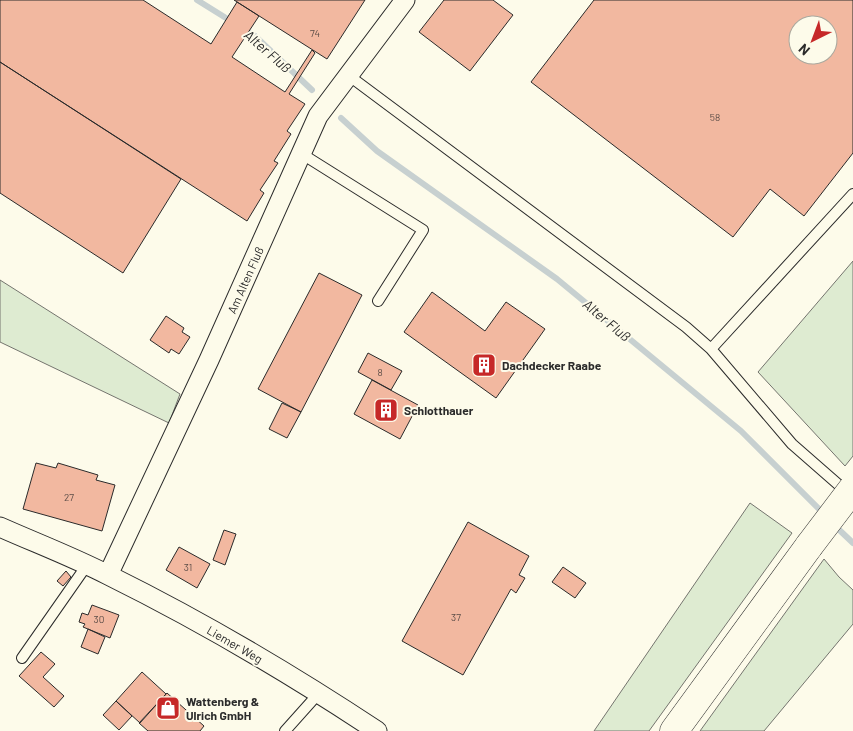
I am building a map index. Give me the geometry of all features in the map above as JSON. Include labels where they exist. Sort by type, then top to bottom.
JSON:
[{"type":"main road","points":[[674,731],[853,488]]},
{"type":"street","name":"Am Alten Fluß","points":[[108,575],[209,360],[318,116],[405,0]]},
{"type":"street","name":"Liemer Weg","points":[[0,527],[108,575],[208,629],[319,693],[377,731]]},
{"type":"lane","points":[[348,74],[686,327],[711,349],[792,444],[853,498]]},
{"type":"lane","points":[[302,154],[423,230],[378,301]]},
{"type":"lane","points":[[711,349],[853,194]]},
{"type":"lane","points":[[22,658],[87,565]]},
{"type":"lane","points":[[285,731],[319,693]]},
{"type":"green space","points":[[853,261],[853,456],[845,466],[758,372]]},
{"type":"green space","points":[[0,280],[180,394],[169,423],[0,342]]},
{"type":"green space","points":[[750,503],[792,533],[649,731],[594,731]]},
{"type":"green space","points":[[824,559],[853,590],[853,624],[764,731],[700,731]]},
{"type":"building","points":[[0,0],[143,0],[211,44],[237,2],[259,16],[232,57],[285,92],[312,50],[315,53],[289,94],[305,104],[287,131],[291,134],[274,161],[278,163],[260,190],[264,193],[247,221],[0,62]]},
{"type":"building","points":[[234,0],[365,0],[327,59]]},
{"type":"building","points":[[444,0],[493,0],[513,15],[470,71],[419,32]]},
{"type":"building","points":[[594,0],[853,0],[853,153],[804,216],[770,189],[733,237],[531,82]]},
{"type":"building","points":[[0,62],[181,179],[123,273],[0,193]]},
{"type":"building","points":[[319,273],[362,295],[301,412],[258,389]]},
{"type":"building","name":"Dachdecker Raabe","points":[[432,292],[485,331],[506,302],[545,329],[496,398],[404,332]]},
{"type":"building","points":[[166,316],[184,328],[182,332],[190,337],[179,354],[171,349],[169,353],[150,340]]},
{"type":"building","points":[[368,353],[402,371],[391,390],[358,372]]},
{"type":"building","name":"Schlotthauer","points":[[372,380],[418,405],[400,439],[354,414]]},
{"type":"building","points":[[282,403],[301,412],[287,438],[269,429]]},
{"type":"building","points":[[36,463],[56,468],[58,463],[98,475],[96,480],[115,485],[102,531],[23,509]]},
{"type":"building","points":[[468,522],[529,556],[519,575],[525,578],[516,593],[511,589],[463,675],[402,641]]},
{"type":"building","points":[[224,530],[236,534],[225,565],[213,560]]},
{"type":"building","points":[[179,547],[210,564],[197,588],[166,570]]},
{"type":"building","points":[[563,567],[586,583],[575,598],[552,582]]},
{"type":"building","points":[[66,571],[71,577],[63,586],[57,581]]},
{"type":"building","points":[[92,605],[119,615],[110,638],[83,627],[85,624],[79,622],[82,613],[88,615]]},
{"type":"building","points":[[88,629],[105,637],[98,654],[81,647]]},
{"type":"building","points":[[41,652],[55,664],[43,677],[64,696],[54,707],[19,676]]},
{"type":"building","points":[[142,672],[166,694],[140,723],[116,701]]},
{"type":"building","name":"Wattenberg & Ulrich GmbH","points":[[167,693],[204,726],[200,731],[148,731],[139,723]]},
{"type":"building","points":[[116,701],[132,716],[119,730],[103,715]]},
{"type":"waterway","name":"Alter Fluß","points":[[197,0],[234,23]]},
{"type":"waterway","name":"Alter Fluß","points":[[242,29],[255,36],[312,90]]},
{"type":"waterway","name":"Alter Fluß","points":[[341,118],[377,151],[557,279],[741,431],[825,515]]},
{"type":"waterway","name":"Alter Fluß","points":[[833,524],[853,543]]},
{"type":"place","name":"Dachdecker Raabe","points":[[484,365]]},
{"type":"place","name":"Schlotthauer","points":[[386,410]]},
{"type":"place","name":"Wattenberg & Ulrich GmbH","points":[[168,708]]}]
